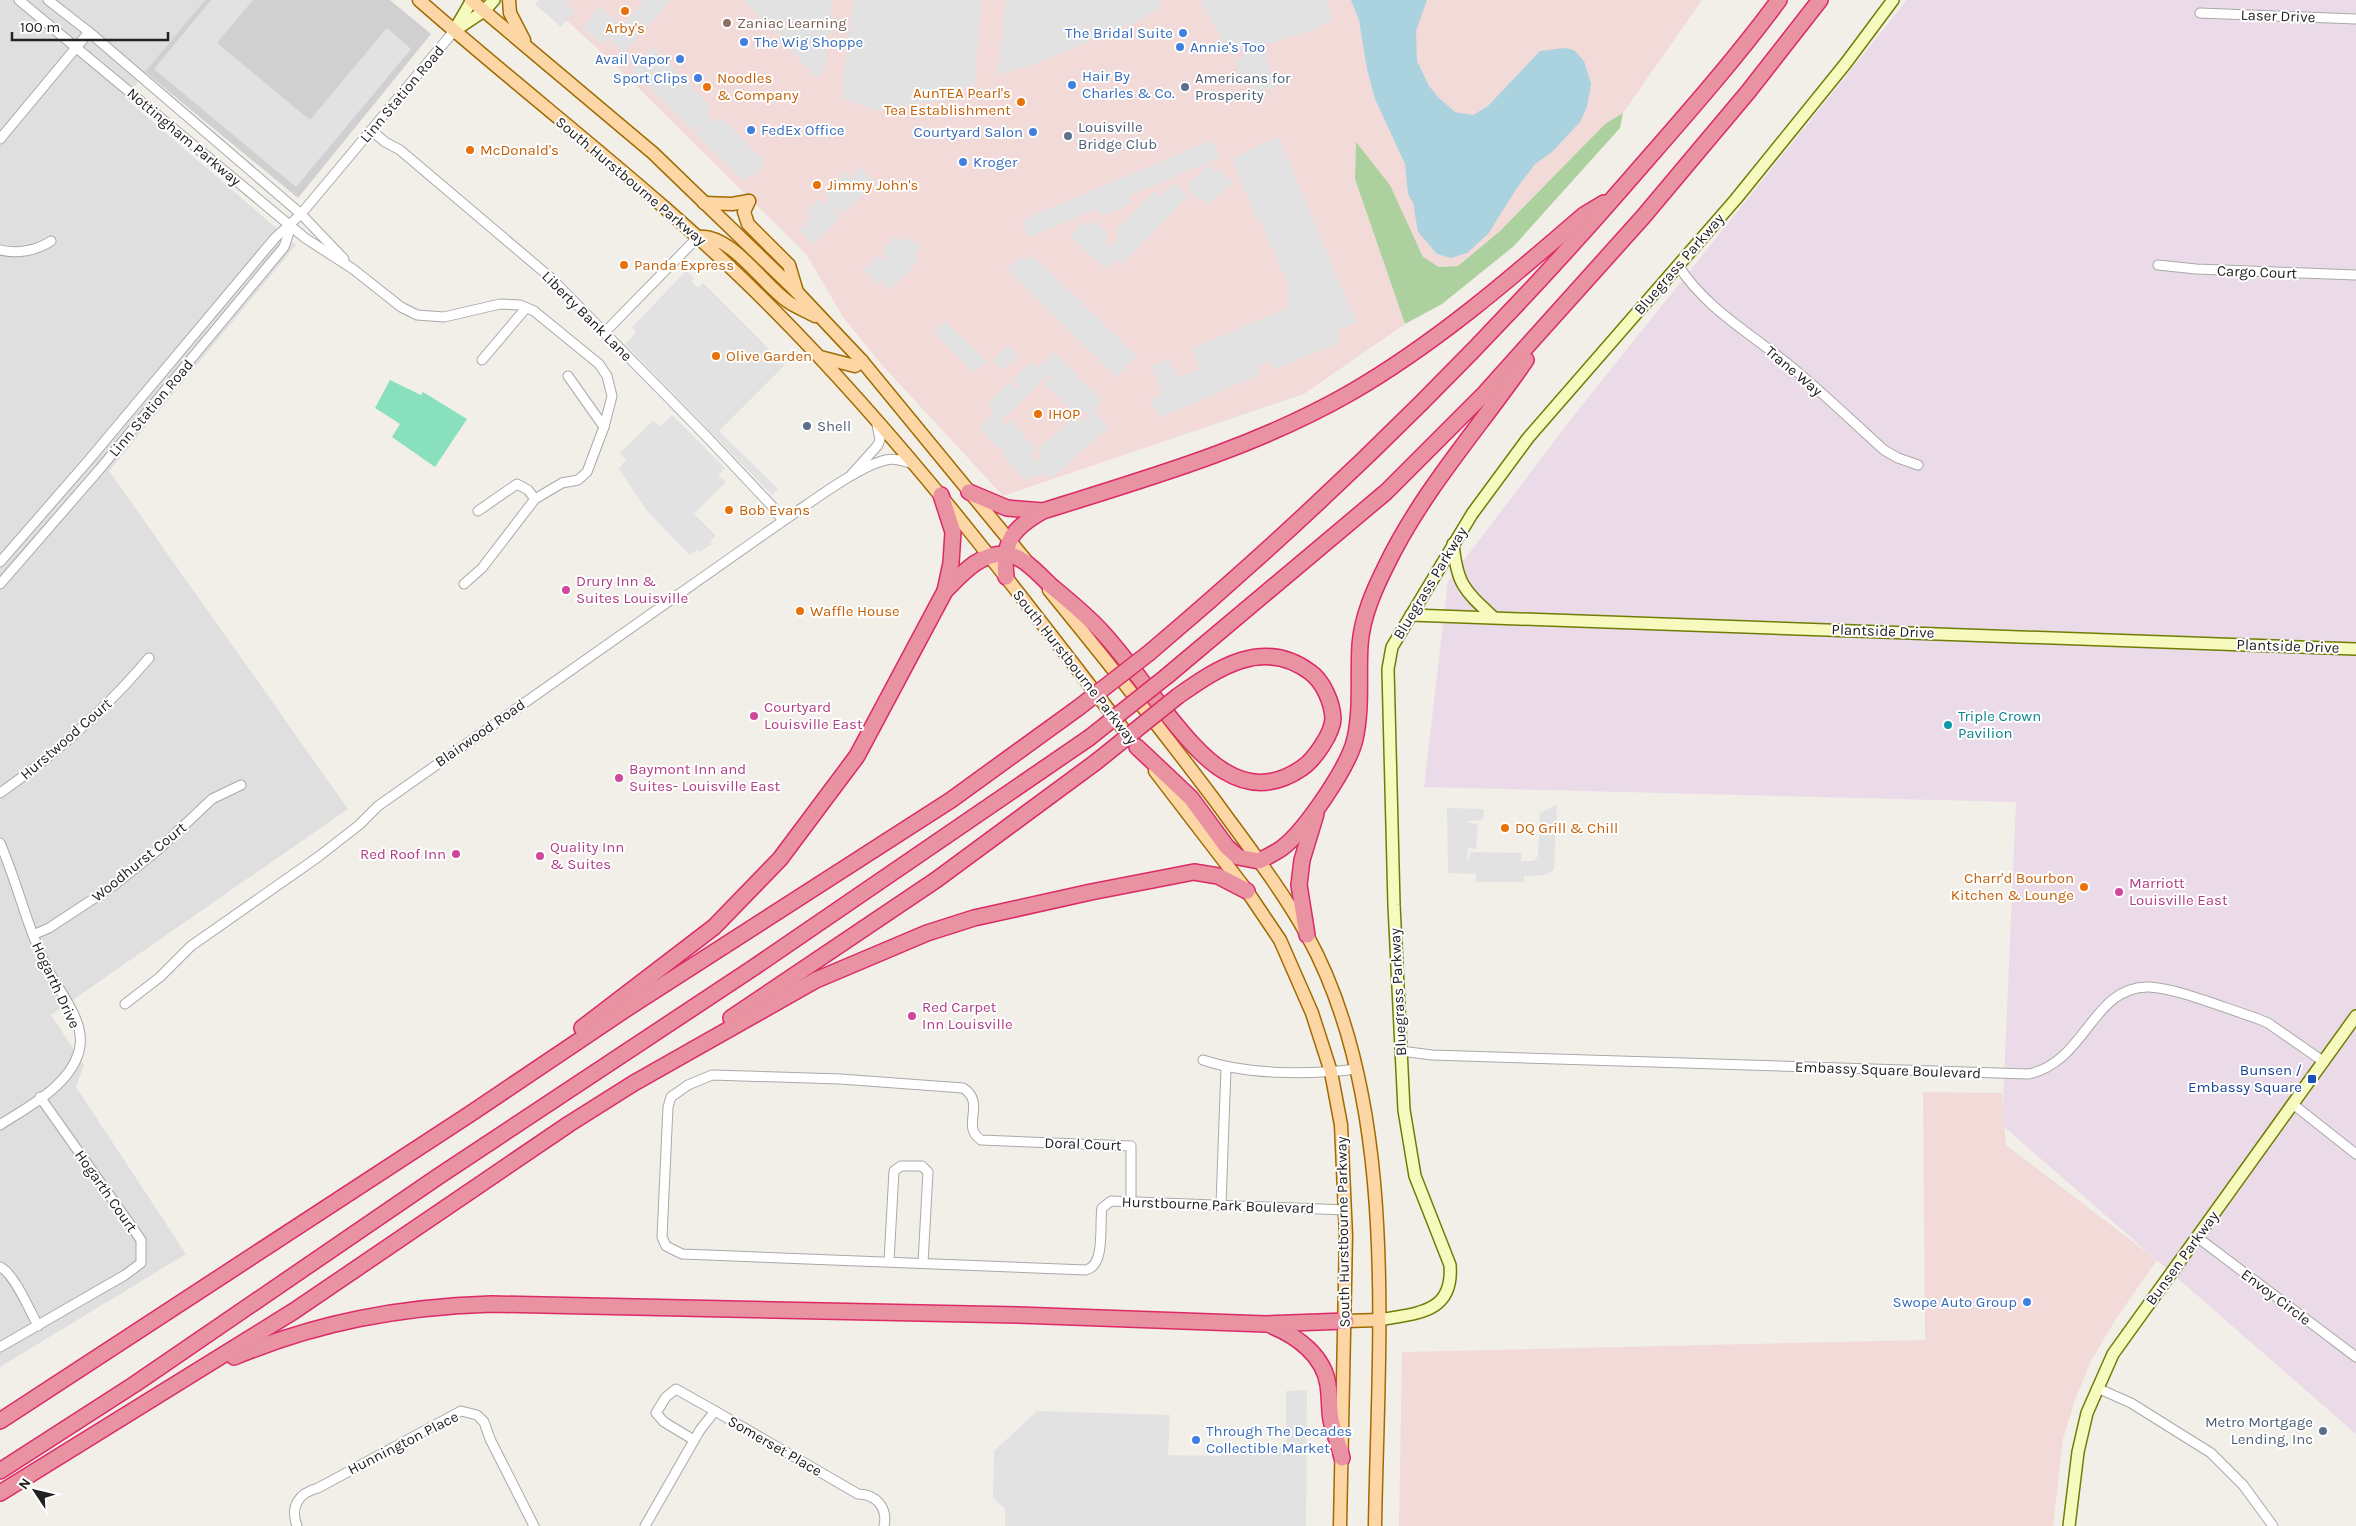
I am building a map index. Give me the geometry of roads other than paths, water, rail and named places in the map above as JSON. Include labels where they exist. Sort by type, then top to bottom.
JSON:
[{"type":"highway","points":[[0,1421],[470,1114],[629,1007],[951,800],[1078,708],[1149,653],[1230,584],[1393,433],[1512,312],[1737,57],[1778,0]]},
{"type":"highway","points":[[0,1471],[135,1384],[439,1176],[753,968],[1089,738],[1168,676],[1386,492],[1486,393],[1643,217],[1748,92],[1820,0]]},
{"type":"highway","points":[[945,591],[972,564],[1002,550],[1023,522],[1044,511],[1208,458],[1262,436],[1349,394],[1396,365],[1440,334],[1584,215],[1616,196]]},
{"type":"highway","points":[[1137,746],[1190,798],[1227,847],[1238,857],[1252,862],[1259,861],[1283,848],[1320,802],[1340,772],[1355,741],[1360,706],[1362,629],[1370,603],[1386,565],[1408,525],[1439,479],[1491,411],[1565,304]]},
{"type":"highway","points":[[969,492],[1007,508],[1044,511]]},
{"type":"highway","points":[[470,1114],[714,927],[780,859],[857,756],[945,591],[951,563],[952,532],[940,495]]},
{"type":"highway","points":[[0,1493],[196,1374],[294,1311],[568,1124],[634,1083],[936,880],[1096,762],[1178,696],[1213,672],[1237,661],[1270,656],[1297,662],[1317,676],[1328,697],[1333,719],[1324,741],[1311,762],[1290,777],[1262,782],[1236,778],[1214,766],[1195,749],[1103,632],[1031,567],[1002,550]]},
{"type":"highway","points":[[1002,550],[1006,577]]},
{"type":"highway","points":[[1307,935],[1299,884],[1302,860],[1320,802]]},
{"type":"highway","points":[[634,1083],[816,980],[927,933],[974,918],[1091,892],[1194,872],[1218,876],[1247,891]]},
{"type":"highway","points":[[196,1374],[305,1331],[379,1314],[446,1305],[491,1304],[988,1315],[1266,1324],[1346,1321]]},
{"type":"highway","points":[[1266,1324],[1289,1333],[1306,1347],[1322,1367],[1328,1383],[1331,1419],[1342,1458]]},
{"type":"main road","name":"South Hurstbourne Parkway","points":[[419,0],[698,237],[820,356],[875,417],[940,495],[1002,550]]},
{"type":"main road","name":"South Hurstbourne Parkway","points":[[471,0],[526,44],[653,153],[826,322],[862,361],[969,492],[1002,550]]},
{"type":"main road","points":[[509,0],[510,13],[526,44]]},
{"type":"main road","points":[[704,203],[732,204],[749,201],[744,212],[748,224],[789,266],[797,292]]},
{"type":"main road","points":[[698,237],[712,237],[723,242],[788,301],[826,322]]},
{"type":"main road","points":[[820,356],[855,366],[862,361]]},
{"type":"main road","name":"South Hurstbourne Parkway","points":[[1031,567],[1158,725],[1259,861],[1307,935],[1326,978],[1345,1030],[1361,1086],[1376,1228],[1379,1320],[1375,1526]]},
{"type":"main road","name":"South Hurstbourne Parkway","points":[[1006,577],[1247,891],[1280,940],[1297,976],[1322,1040],[1331,1072],[1341,1124],[1346,1210],[1346,1321],[1340,1526]]},
{"type":"main road","points":[[1346,1321],[1379,1320]]},
{"type":"street","name":"Nottingham Parkway","points":[[19,0],[292,225],[305,238],[353,269],[401,307],[417,315],[444,317],[500,304],[511,304],[526,308],[548,322],[603,368],[612,392],[604,427],[589,467],[583,477],[555,486],[535,499]]},
{"type":"street","name":"Nottingham Parkway","points":[[49,0],[89,32],[301,214],[353,269]]},
{"type":"street","name":"Linn Station Road","points":[[0,562],[88,462],[275,238],[292,225],[372,130],[454,31],[471,0]]},
{"type":"street","name":"Linn Station Road","points":[[454,31],[484,11],[494,0]]},
{"type":"street","name":"Bluegrass Parkway","points":[[1379,1320],[1418,1313],[1433,1307],[1449,1289],[1451,1275],[1450,1264],[1422,1194],[1409,1151],[1404,1110],[1394,905],[1388,669],[1392,647],[1494,482],[1528,438],[1770,157],[1893,0]]},
{"type":"street","name":"Laser Drive","points":[[2200,13],[2356,18]]},
{"type":"street","points":[[0,139],[89,32]]},
{"type":"street","name":"Liberty Bank Lane","points":[[372,130],[385,142],[400,150],[551,278],[707,437],[771,505],[783,521]]},
{"type":"street","name":"Linn Station Road","points":[[2,577],[99,470],[235,307],[284,247],[292,225]]},
{"type":"street","points":[[604,333],[698,237]]},
{"type":"street","points":[[0,250],[24,251],[51,241]]},
{"type":"street","name":"Cargo Court","points":[[2158,265],[2196,270],[2356,275]]},
{"type":"street","name":"Trane Way","points":[[1678,266],[1687,280],[1720,312],[1789,365],[1884,450],[1898,458],[1918,465]]},
{"type":"street","points":[[225,299],[235,307]]},
{"type":"street","points":[[482,360],[526,308]]},
{"type":"street","points":[[568,376],[604,427]]},
{"type":"street","name":"Blairwood Road","points":[[848,478],[878,445],[880,439],[875,417]]},
{"type":"street","name":"Blairwood Road","points":[[125,1004],[160,977],[185,951],[324,852],[378,806],[783,521],[848,478],[885,460],[897,458],[915,464]]},
{"type":"street","points":[[88,462],[99,470]]},
{"type":"street","points":[[464,584],[482,568],[535,499],[528,490],[517,484],[478,511]]},
{"type":"street","points":[[1454,544],[1458,578],[1467,593],[1492,616]]},
{"type":"street","name":"Plantside Drive","points":[[1411,615],[1492,616],[2356,648]]},
{"type":"street","name":"Hurstwood Court","points":[[0,793],[78,733],[127,684],[149,658]]},
{"type":"street","name":"Woodhurst Court","points":[[33,935],[49,928],[113,886],[159,849],[212,800],[241,785]]},
{"type":"street","name":"Hogarth Drive","points":[[0,843],[11,868],[33,935],[47,968],[76,1022],[80,1037],[79,1051],[72,1066],[59,1082],[0,1125]]},
{"type":"street","name":"Embassy Square Boulevard","points":[[1401,1051],[1432,1055],[2029,1074],[2041,1071],[2061,1060],[2100,1011],[2116,997],[2131,989],[2146,987],[2170,991],[2256,1018],[2281,1032],[2324,1062]]},
{"type":"street","name":"Bunsen Parkway","points":[[2070,1526],[2078,1452],[2087,1413],[2113,1354],[2294,1105],[2356,1016]]},
{"type":"street","points":[[1203,1060],[1226,1068],[1331,1072],[1356,1069]]},
{"type":"street","points":[[1222,1204],[1226,1068]]},
{"type":"street","name":"Hurstbourne Park Boulevard","points":[[1009,1142],[981,1140],[975,1137],[972,1129],[974,1100],[970,1093],[963,1088],[840,1079],[712,1075],[688,1085],[671,1097],[662,1237],[666,1246],[682,1254],[1092,1268],[1099,1259],[1102,1208],[1111,1201],[1346,1210]]},
{"type":"street","name":"Hogarth Court","points":[[0,1347],[125,1275],[141,1263],[141,1240],[40,1097]]},
{"type":"street","points":[[2294,1105],[2356,1154]]},
{"type":"street","name":"Doral Court","points":[[1009,1142],[1131,1146],[1131,1201]]},
{"type":"street","points":[[889,1262],[894,1171],[901,1166],[922,1166],[928,1172],[923,1263]]},
{"type":"street","name":"Envoy Circle","points":[[2197,1237],[2356,1357]]},
{"type":"street","points":[[0,1267],[11,1277],[38,1326]]},
{"type":"street","points":[[2097,1388],[2131,1403],[2211,1453],[2243,1485],[2273,1526]]},
{"type":"street","points":[[694,1440],[664,1422],[656,1413],[666,1397],[676,1389],[715,1411]]},
{"type":"street","name":"Hunnington Place","points":[[297,1526],[293,1516],[295,1506],[301,1496],[308,1490],[318,1488],[461,1411],[477,1416],[484,1422],[490,1439],[534,1526]]},
{"type":"street","name":"Somerset Place","points":[[645,1526],[694,1440],[715,1411],[858,1494],[874,1498],[881,1504],[886,1518],[884,1526]]},
{"type":"water","points":[[1351,0],[1427,0],[1416,31],[1417,61],[1429,86],[1455,112],[1473,115],[1488,106],[1540,51],[1565,48],[1574,50],[1584,61],[1591,84],[1587,107],[1580,122],[1552,152],[1535,164],[1517,188],[1488,234],[1467,253],[1451,258],[1437,254],[1418,232],[1413,203],[1408,194],[1405,164],[1375,99],[1367,69],[1359,20]]},
{"type":"place","name":"Arby's","points":[[625,11]]},
{"type":"place","name":"Zaniac Learning","points":[[727,23]]},
{"type":"place","name":"The Bridal Suite","points":[[1183,33]]},
{"type":"place","name":"The Wig Shoppe","points":[[744,42]]},
{"type":"place","name":"Annie's Too","points":[[1180,47]]},
{"type":"place","name":"Avail Vapor","points":[[680,59]]},
{"type":"place","name":"Sport Clips","points":[[698,78]]},
{"type":"place","name":"Hair By Charles & Co.","points":[[1072,85]]},
{"type":"place","name":"Noodles & Company","points":[[707,87]]},
{"type":"place","name":"Americans for Prosperity","points":[[1185,87]]},
{"type":"place","name":"AunTEA Pearl's Tea Establishment","points":[[1021,102]]},
{"type":"place","name":"FedEx Office","points":[[751,130]]},
{"type":"place","name":"Courtyard Salon","points":[[1033,132]]},
{"type":"place","name":"Louisville Bridge Club","points":[[1068,136]]},
{"type":"place","name":"McDonald's","points":[[470,150]]},
{"type":"place","name":"Kroger","points":[[963,162]]},
{"type":"place","name":"Jimmy John's","points":[[817,185]]},
{"type":"place","name":"Panda Express","points":[[624,265]]},
{"type":"place","name":"Olive Garden","points":[[716,356]]},
{"type":"place","name":"IHOP","points":[[1038,414]]},
{"type":"place","name":"Shell","points":[[807,426]]},
{"type":"place","name":"Bob Evans","points":[[729,510]]},
{"type":"place","name":"Drury Inn & Suites Louisville","points":[[566,590]]},
{"type":"place","name":"Waffle House","points":[[800,611]]},
{"type":"place","name":"Courtyard Louisville East","points":[[754,716]]},
{"type":"place","name":"Triple Crown Pavilion","points":[[1948,725]]},
{"type":"place","name":"Baymont Inn and Suites- Louisville East","points":[[619,778]]},
{"type":"place","name":"DQ Grill & Chill","points":[[1505,828]]},
{"type":"place","name":"Red Roof Inn","points":[[456,854]]},
{"type":"place","name":"Quality Inn & Suites","points":[[540,856]]},
{"type":"place","name":"Charr'd Bourbon Kitchen & Lounge","points":[[2084,887]]},
{"type":"place","name":"Marriott Louisville East","points":[[2119,892]]},
{"type":"place","name":"Red Carpet Inn Louisville","points":[[912,1016]]},
{"type":"place","name":"Bunsen / Embassy Square","points":[[2312,1079]]},
{"type":"place","name":"Swope Auto Group","points":[[2027,1302]]},
{"type":"place","name":"Metro Mortgage Lending, Inc","points":[[2323,1431]]},
{"type":"place","name":"Through The Decades Collectible Market","points":[[1196,1440]]}]
